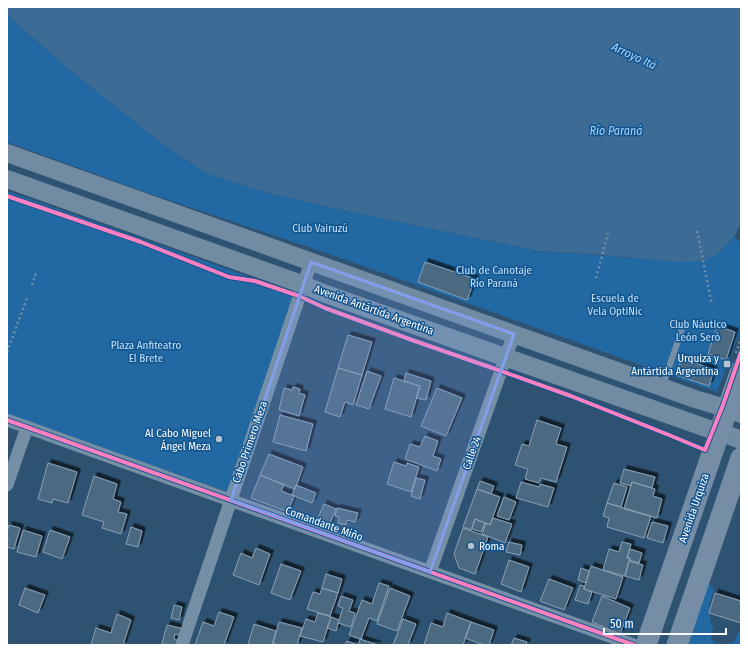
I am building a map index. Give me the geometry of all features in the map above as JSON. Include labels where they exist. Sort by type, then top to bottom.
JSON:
[{"type":"main road","points":[[7,153],[718,407],[734,411]]},
{"type":"main road","name":"Avenida Antártida Argentina","points":[[7,179],[326,294],[741,440]]},
{"type":"main road","name":"Avenida Urquiza","points":[[646,645],[720,432],[734,411],[740,365]]},
{"type":"main road","points":[[677,645],[741,458]]},
{"type":"street","name":"Cabo Primero Meza","points":[[182,645],[311,262]]},
{"type":"street","name":"Calle 24","points":[[430,572],[514,334]]},
{"type":"street","name":"Comandante Miño","points":[[7,420],[634,645]]},
{"type":"street","points":[[7,485],[27,427]]},
{"type":"lane","points":[[662,386],[683,326]]},
{"type":"path","points":[[697,232],[712,305]]},
{"type":"path","points":[[596,278],[608,234]]},
{"type":"path","points":[[32,285],[36,273]]},
{"type":"path","points":[[7,352],[27,298]]},
{"type":"path","points":[[740,365],[741,352]]},
{"type":"highlighted area","points":[[311,262],[514,334],[430,572],[231,500]]},
{"type":"green space","points":[[7,13],[16,23],[71,71],[164,145],[208,174],[264,192],[351,212],[539,251],[691,262],[711,257],[734,237],[741,242],[741,329],[717,392],[332,255],[148,193],[7,142]]},
{"type":"green space","name":"Plaza Anfiteatro El Brete","points":[[7,191],[298,294],[228,492],[7,414]]},
{"type":"green space","points":[[706,582],[710,584],[714,590],[709,605],[710,620],[713,628],[711,639],[718,645],[685,645]]},
{"type":"green space","points":[[741,627],[741,645],[726,645],[734,642]]},
{"type":"water","name":"Río Paraná","points":[[7,7],[741,7],[741,222],[734,237],[718,254],[703,261],[680,262],[539,251],[351,212],[264,192],[208,174],[164,145],[71,71],[16,23],[7,13]]},
{"type":"building","points":[[425,262],[475,279],[467,300],[418,282]]},
{"type":"building","points":[[717,326],[735,332],[726,360],[708,354]]},
{"type":"building","points":[[348,335],[372,342],[362,375],[338,368]]},
{"type":"building","points":[[682,358],[714,370],[709,386],[676,375]]},
{"type":"building","points":[[338,368],[362,375],[353,405],[345,402],[340,417],[325,412]]},
{"type":"building","points":[[367,371],[381,376],[369,409],[356,405]]},
{"type":"building","points":[[406,373],[431,381],[426,400],[416,398],[420,386],[404,381]]},
{"type":"building","points":[[394,378],[420,386],[411,417],[385,409]]},
{"type":"building","points":[[293,387],[300,389],[299,393],[305,395],[299,416],[279,410],[284,388],[292,390]]},
{"type":"building","points":[[437,388],[462,398],[446,436],[421,426]]},
{"type":"building","points":[[280,415],[313,424],[306,451],[273,442]]},
{"type":"building","points":[[537,420],[561,428],[556,444],[567,447],[556,482],[541,478],[539,483],[525,479],[528,469],[515,465],[522,444],[529,446]]},
{"type":"building","points":[[425,436],[438,441],[433,456],[441,459],[437,471],[405,459],[410,444],[420,447]]},
{"type":"building","points":[[269,454],[303,467],[295,489],[260,475]]},
{"type":"building","points":[[394,462],[406,466],[407,463],[419,467],[411,492],[387,484]]},
{"type":"building","points":[[48,463],[77,472],[68,503],[53,499],[52,503],[38,499]]},
{"type":"building","points":[[624,469],[655,477],[652,488],[632,482],[631,486],[620,483]]},
{"type":"building","points":[[260,475],[284,485],[281,491],[294,496],[288,512],[251,498]]},
{"type":"building","points":[[94,476],[117,484],[113,499],[121,502],[118,512],[127,514],[121,534],[102,528],[104,522],[82,515]]},
{"type":"building","points":[[416,478],[425,480],[420,499],[411,496]]},
{"type":"building","points":[[480,481],[494,486],[491,494],[477,489]]},
{"type":"building","points":[[521,482],[539,487],[540,484],[554,488],[548,507],[516,498]]},
{"type":"building","points":[[632,482],[655,489],[653,496],[662,499],[657,518],[624,509]]},
{"type":"building","points":[[614,483],[627,487],[621,507],[607,503]]},
{"type":"building","points":[[296,485],[316,493],[312,503],[292,495]]},
{"type":"building","points":[[477,489],[500,497],[490,525],[475,519],[471,530],[463,527]]},
{"type":"building","points":[[504,497],[516,502],[509,520],[497,516]]},
{"type":"building","points":[[607,503],[651,516],[644,538],[607,527],[609,518],[603,516]]},
{"type":"building","points":[[324,504],[336,509],[328,528],[316,523]]},
{"type":"building","points":[[337,508],[358,513],[355,522],[347,520],[346,525],[338,523],[339,517],[335,516]]},
{"type":"building","points":[[493,518],[512,524],[505,543],[482,534],[486,523],[490,525]]},
{"type":"building","points":[[475,519],[485,523],[481,532],[472,529]]},
{"type":"building","points":[[652,522],[668,526],[663,543],[647,538]]},
{"type":"building","points":[[9,525],[20,528],[14,549],[7,547],[7,532]]},
{"type":"building","points":[[131,527],[142,531],[138,547],[126,544]]},
{"type":"building","name":"Roma","points":[[463,528],[488,537],[475,574],[459,568],[454,554]]},
{"type":"building","points":[[23,530],[42,536],[36,557],[17,552]]},
{"type":"building","points":[[50,530],[70,537],[62,559],[43,552]]},
{"type":"building","points":[[509,542],[522,545],[520,555],[506,552]]},
{"type":"building","points":[[622,542],[631,544],[627,558],[630,558],[625,576],[603,570],[609,549],[619,552]]},
{"type":"building","points":[[256,548],[270,554],[259,585],[233,575],[241,553],[252,558]]},
{"type":"building","points":[[630,549],[642,553],[639,563],[627,558]]},
{"type":"building","points":[[509,560],[529,567],[521,592],[501,584]]},
{"type":"building","points":[[629,561],[643,565],[639,580],[625,576]]},
{"type":"building","points":[[281,564],[301,571],[290,600],[271,593]]},
{"type":"building","points":[[591,566],[623,577],[616,599],[584,589]]},
{"type":"building","points":[[581,568],[589,571],[586,583],[578,580]]},
{"type":"building","points":[[326,574],[342,579],[338,593],[322,588]]},
{"type":"building","points":[[549,579],[573,588],[564,610],[540,601]]},
{"type":"building","points":[[379,583],[389,586],[377,621],[369,618],[361,639],[349,635],[362,600],[372,604]]},
{"type":"building","points":[[580,585],[584,586],[584,589],[592,592],[588,604],[575,600]]},
{"type":"building","points":[[25,588],[45,595],[38,613],[19,605]]},
{"type":"building","points":[[322,588],[338,593],[330,616],[307,609],[313,592],[320,594]]},
{"type":"building","points":[[390,588],[410,596],[397,631],[377,624]]},
{"type":"building","points":[[715,593],[741,601],[741,623],[709,613]]},
{"type":"building","points":[[341,596],[353,600],[349,611],[355,613],[351,627],[338,623],[343,608],[338,606]]},
{"type":"building","points":[[602,596],[630,608],[620,634],[592,622]]},
{"type":"building","points":[[174,605],[182,607],[179,620],[171,618]]},
{"type":"building","points":[[219,612],[234,617],[224,645],[195,645],[203,622],[214,626]]},
{"type":"building","points":[[318,613],[331,617],[323,642],[300,636],[306,619],[315,622]]},
{"type":"building","points":[[447,613],[471,622],[463,645],[424,645],[431,623],[443,627]]},
{"type":"building","points":[[117,614],[131,620],[123,645],[91,645],[96,628],[111,633]]},
{"type":"building","points":[[331,617],[339,620],[336,631],[327,628]]},
{"type":"building","points":[[403,619],[416,624],[408,645],[393,645]]},
{"type":"building","points":[[279,622],[302,628],[297,645],[278,645],[273,643]]},
{"type":"building","points":[[471,622],[494,630],[489,645],[484,645],[465,638]]},
{"type":"building","points":[[254,624],[276,631],[272,645],[248,645]]},
{"type":"building","points":[[167,625],[184,629],[182,636],[175,634],[174,639],[179,641],[178,645],[162,644]]},
{"type":"building","points":[[514,638],[527,642],[526,645],[511,645]]},
{"type":"building","points":[[360,639],[378,645],[358,645]]},
{"type":"building","points":[[347,641],[358,645],[345,645]]},
{"type":"cycle path","points":[[7,196],[141,242],[229,277],[255,281],[299,296],[325,308],[412,340],[571,396],[705,450],[723,405],[741,352]]},
{"type":"cycle path","points":[[7,420],[634,645]]},
{"type":"place","name":"Urquiza y Antártida Argentina","points":[[727,364]]},
{"type":"place","name":"Al Cabo Miguel Ángel Meza","points":[[219,439]]},
{"type":"place","name":"Roma","points":[[471,546]]},
{"type":"water label","name":"Arroyo Itá","points":[[634,56]]},
{"type":"park label","name":"Club Vairuzú","points":[[320,228]]},
{"type":"park label","name":"Club de Canotaje Río Paraná","points":[[494,276]]},
{"type":"park label","name":"Escuela de Vela OptiNic","points":[[615,304]]},
{"type":"park label","name":"Club Náutico León Seró","points":[[698,330]]}]
